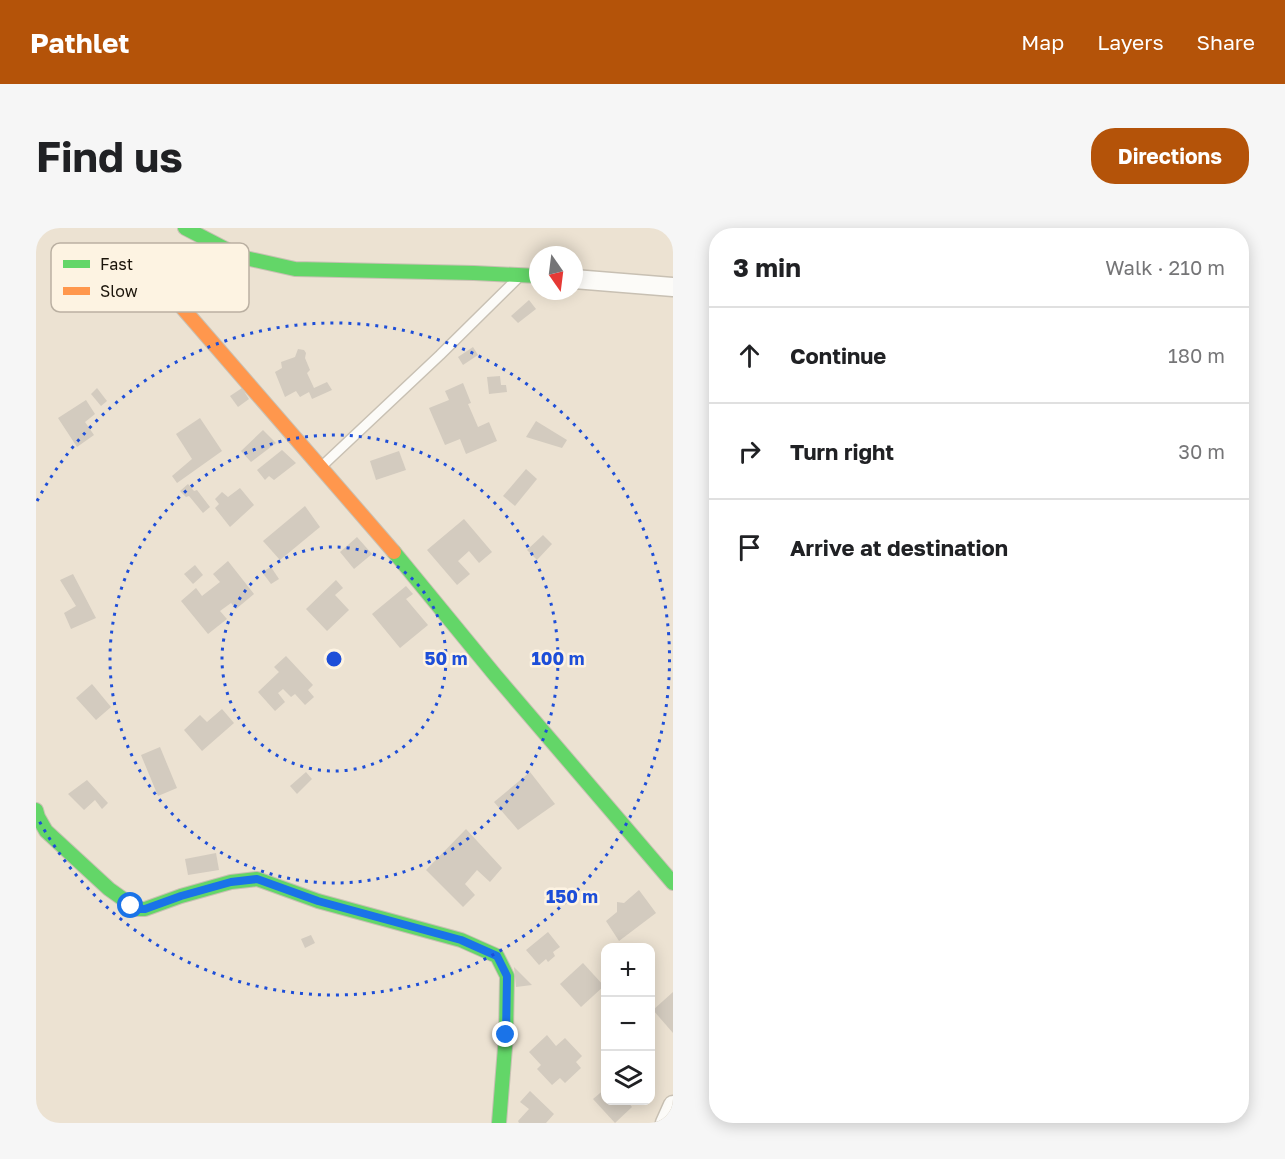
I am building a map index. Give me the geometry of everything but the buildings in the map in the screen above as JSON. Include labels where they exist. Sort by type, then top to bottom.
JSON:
[{"type":"street","points":[[185,228],[214,243]]},
{"type":"street","points":[[249,259],[295,270],[374,270],[529,276]]},
{"type":"street","points":[[583,280],[673,287]]},
{"type":"street","points":[[186,312],[387,544],[495,675],[673,883]]},
{"type":"street","points":[[36,810],[46,831],[108,889],[137,909],[145,909],[231,882],[257,879],[318,901],[461,940],[497,956],[507,976],[506,1035],[499,1123]]},
{"type":"street","points":[[665,1123],[673,1105]]},
{"type":"lane","points":[[321,467],[520,276]]},
{"type":"traffic: fast","points":[[185,228],[214,243]]},
{"type":"traffic: fast","points":[[249,259],[295,269],[529,276]]},
{"type":"traffic: fast","points":[[394,552],[495,675],[673,883]]},
{"type":"traffic: fast","points":[[36,810],[46,831],[109,889],[137,909],[145,909],[231,882],[257,879],[318,901],[461,940],[497,956],[507,976],[506,1035],[499,1123]]},
{"type":"traffic: slow","points":[[186,312],[394,552]]},
{"type":"route","points":[[131,906],[145,909],[231,882],[257,879],[318,901],[461,940],[497,956],[507,976],[506,1035]]}]
